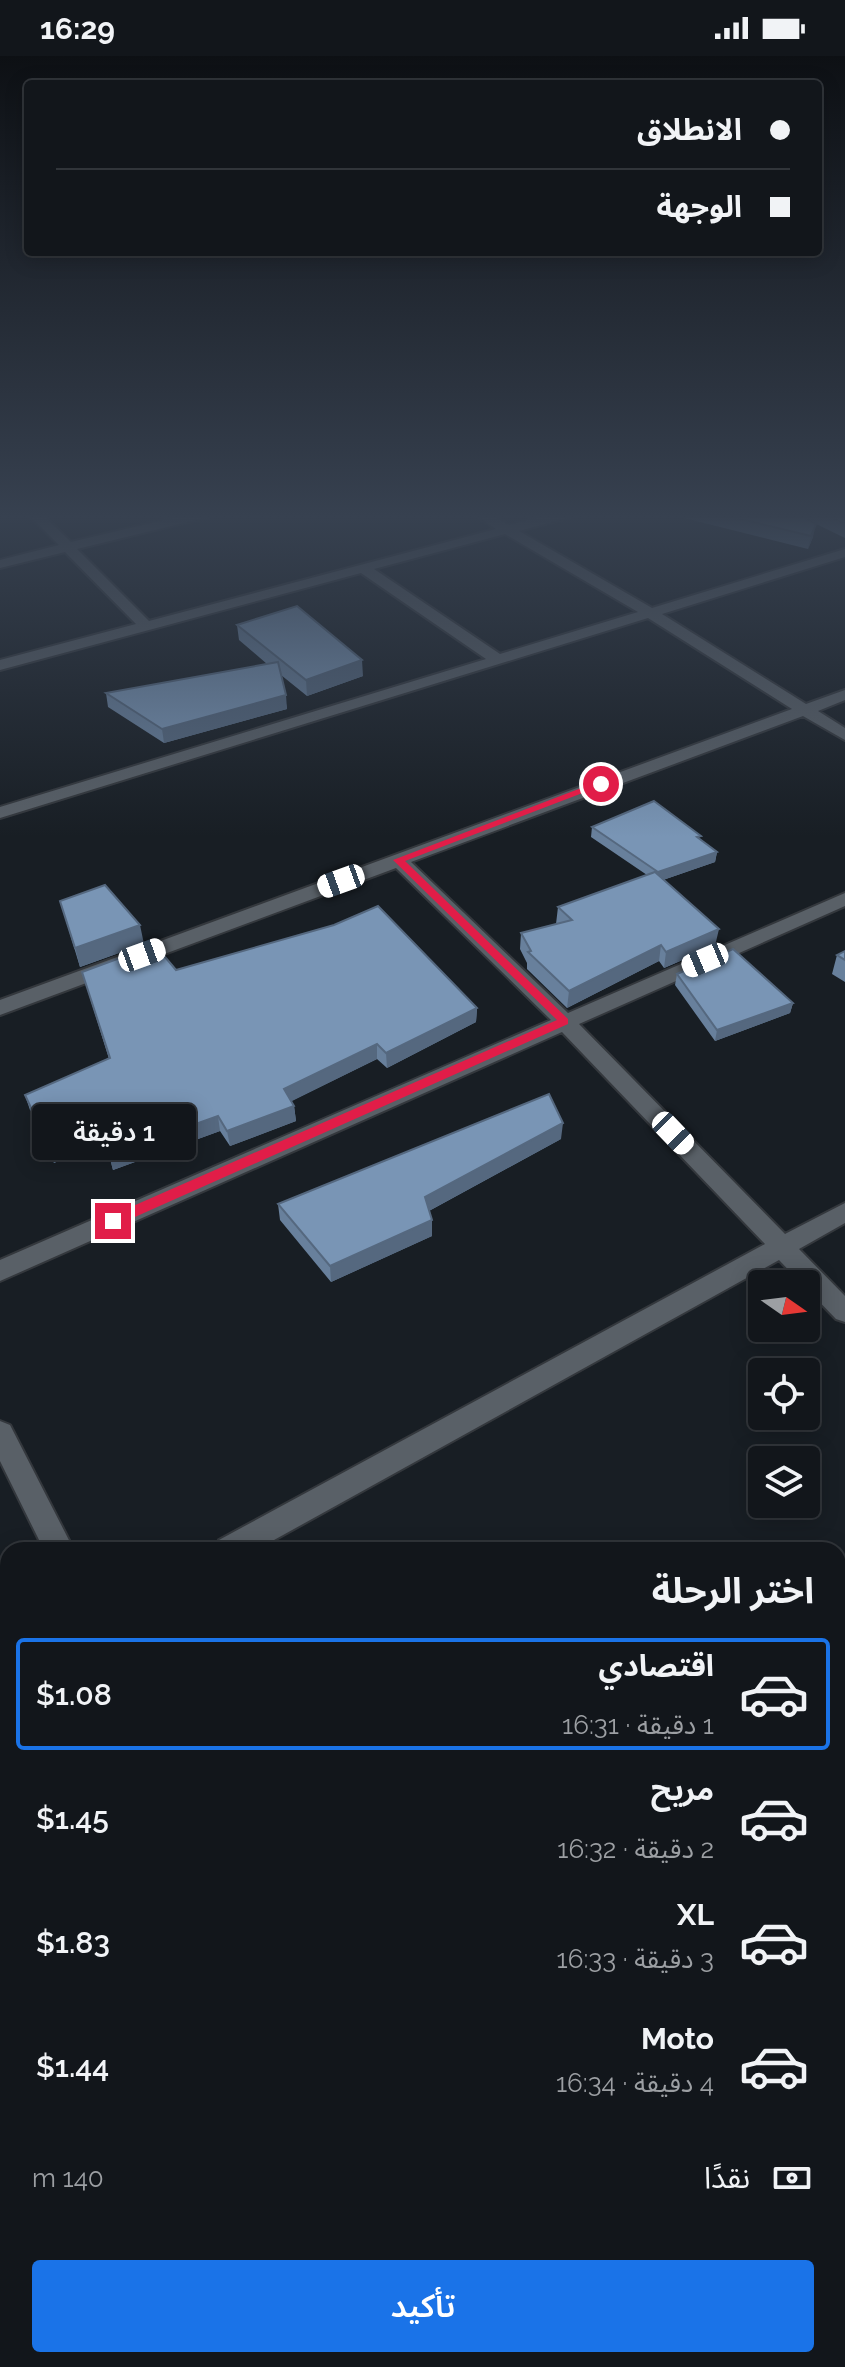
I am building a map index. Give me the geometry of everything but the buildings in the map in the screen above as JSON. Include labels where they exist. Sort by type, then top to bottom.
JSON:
[{"type":"street","points":[[142,622],[146,626]]},
{"type":"street","points":[[0,665],[162,622]]},
{"type":"street","points":[[442,622],[498,660]]},
{"type":"street","points":[[0,813],[626,622]]},
{"type":"street","points":[[665,622],[845,735]]},
{"type":"street","points":[[0,1008],[845,695]]},
{"type":"street","points":[[398,860],[564,1021],[845,1312]]},
{"type":"street","points":[[0,1271],[845,899]]},
{"type":"street","points":[[244,1542],[845,1212]]},
{"type":"street","points":[[0,1433],[55,1542]]},
{"type":"route","points":[[113,1221],[564,1021],[398,860],[601,784]]}]
